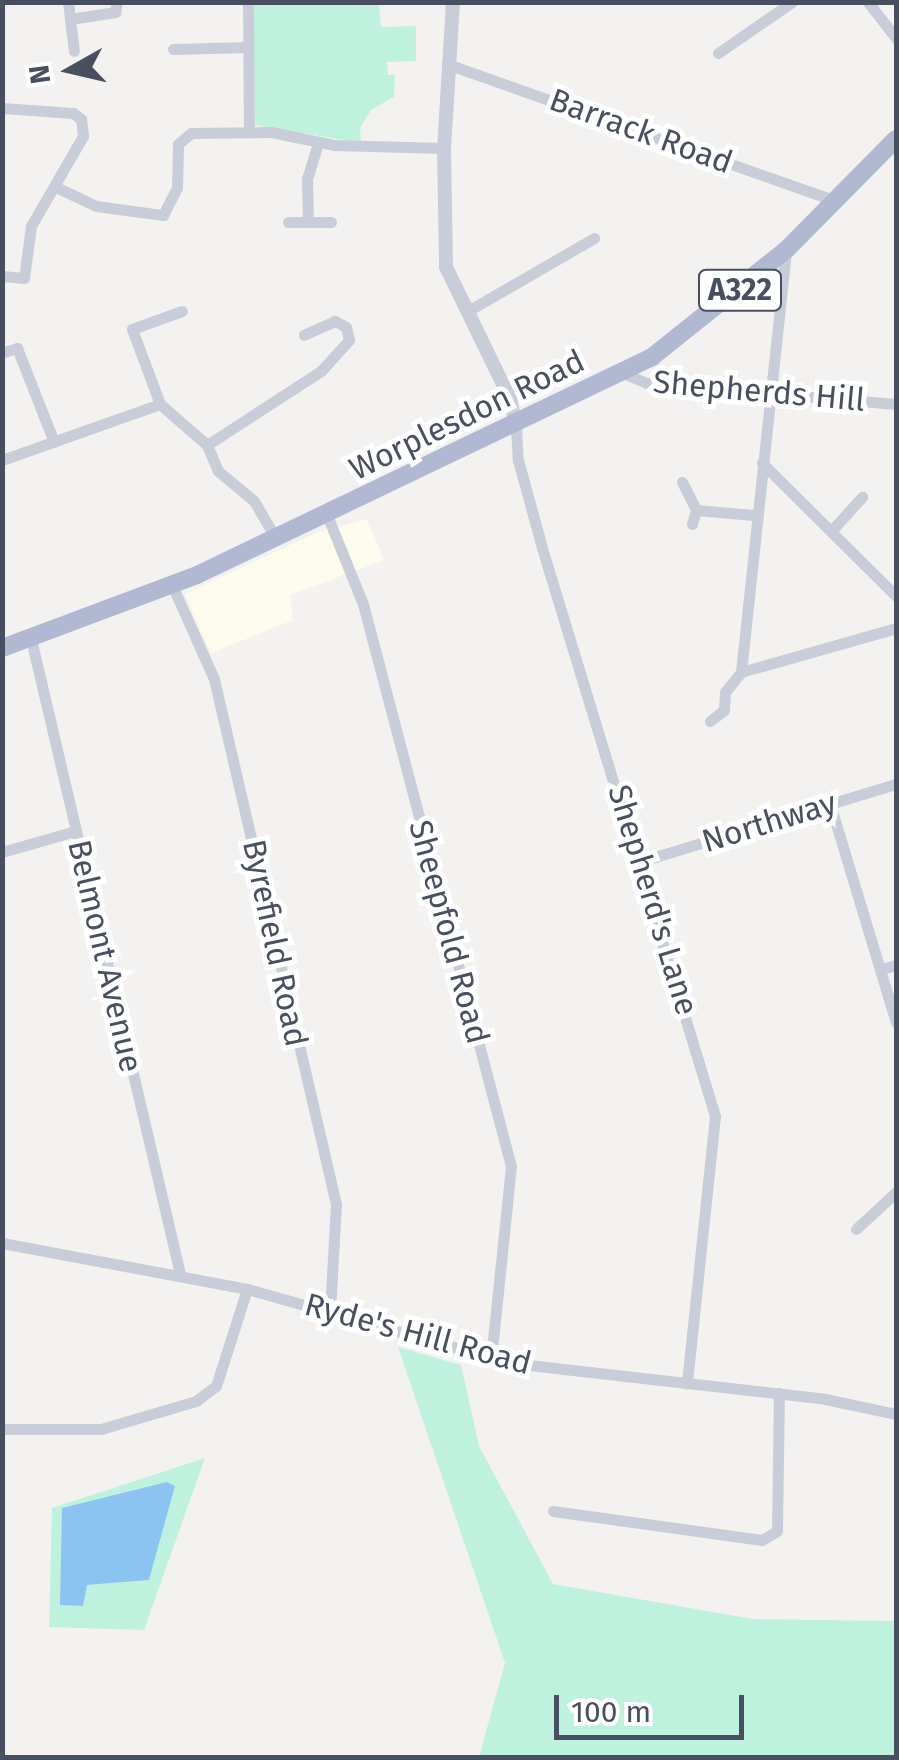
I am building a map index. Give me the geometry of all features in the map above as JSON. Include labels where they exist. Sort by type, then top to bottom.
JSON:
[{"type":"main road","name":"Worplesdon Road","points":[[2,648],[172,584],[623,373],[720,308],[786,250],[896,139]]},
{"type":"street","points":[[68,2],[74,51]]},
{"type":"street","points":[[70,19],[115,12],[117,2]]},
{"type":"street","points":[[248,2],[249,130]]},
{"type":"street","points":[[453,2],[446,64],[446,266],[510,399],[516,426]]},
{"type":"street","points":[[718,52],[792,2]]},
{"type":"street","points":[[868,2],[896,38]]},
{"type":"street","points":[[173,49],[248,47]]},
{"type":"street","name":"Barrack Road","points":[[446,64],[835,201]]},
{"type":"street","points":[[2,108],[62,110],[81,119],[82,136],[58,188],[30,226],[24,278],[2,276]]},
{"type":"street","points":[[58,188],[96,206],[164,215],[177,188],[182,136],[249,130],[318,143],[444,148]]},
{"type":"street","points":[[308,222],[307,179],[318,143]]},
{"type":"street","points":[[288,222],[331,222]]},
{"type":"street","points":[[466,312],[594,238]]},
{"type":"street","points":[[741,672],[754,515],[786,250]]},
{"type":"street","points":[[182,310],[132,329],[160,404],[207,445],[218,472],[254,502],[275,537]]},
{"type":"street","points":[[207,445],[301,382],[349,340],[346,327],[334,321],[304,334]]},
{"type":"street","points":[[4,352],[17,348],[54,442]]},
{"type":"street","name":"Shepherds Hill","points":[[623,373],[646,383],[896,404]]},
{"type":"street","points":[[2,460],[160,404]]},
{"type":"street","name":"Shepherd's Lane","points":[[516,426],[517,453],[542,548],[642,861],[715,1116],[687,1384]]},
{"type":"street","points":[[762,463],[896,596]]},
{"type":"street","points":[[682,482],[694,517],[754,515]]},
{"type":"street","points":[[832,530],[862,497]]},
{"type":"street","name":"Sheepfold Road","points":[[327,514],[363,604],[511,1166],[491,1358]]},
{"type":"street","name":"Byrefield Road","points":[[172,584],[214,679],[336,1204],[330,1310]]},
{"type":"street","points":[[710,721],[724,710],[724,692],[741,672],[896,628]]},
{"type":"street","name":"Belmont Avenue","points":[[31,639],[180,1274]]},
{"type":"street","name":"Northway","points":[[642,861],[896,784]]},
{"type":"street","points":[[830,804],[896,1022]]},
{"type":"street","points":[[2,852],[76,831]]},
{"type":"street","points":[[881,970],[896,965]]},
{"type":"street","points":[[856,1230],[896,1192]]},
{"type":"street","name":"Ryde's Hill Road","points":[[2,1242],[180,1274],[330,1310],[491,1358],[778,1393],[896,1414]]},
{"type":"street","points":[[2,1429],[101,1430],[196,1401],[216,1386],[247,1290]]},
{"type":"street","points":[[554,1511],[762,1540],[777,1531],[778,1393]]},
{"type":"shaded area","points":[[367,519],[384,560],[290,595],[293,620],[211,653],[185,594],[316,533]]},
{"type":"green space","points":[[253,3],[379,3],[381,27],[416,26],[416,61],[387,62],[388,75],[395,75],[394,97],[371,110],[360,128],[361,143],[255,125]]},
{"type":"green space","points":[[398,1347],[461,1365],[479,1446],[553,1584],[753,1619],[896,1621],[896,1757],[479,1757],[505,1663]]},
{"type":"green space","points":[[205,1458],[144,1630],[49,1627],[52,1508]],"holes":[[[167,1482],[175,1486],[149,1580],[87,1585]]]},
{"type":"water","points":[[167,1482],[175,1486],[149,1580],[87,1585],[83,1606],[60,1605],[62,1508]]}]
